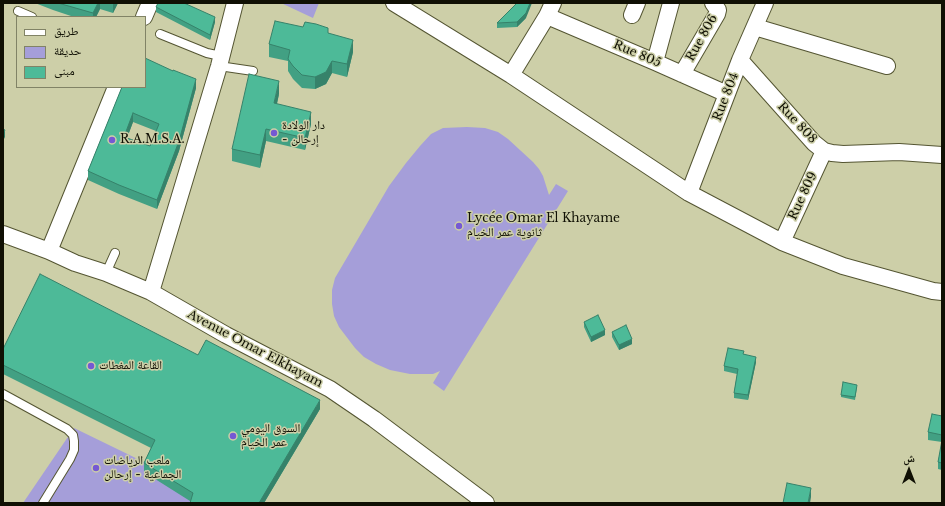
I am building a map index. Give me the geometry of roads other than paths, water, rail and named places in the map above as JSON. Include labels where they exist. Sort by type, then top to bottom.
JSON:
[{"type":"street","points":[[144,16],[150,3]]},
{"type":"street","points":[[151,292],[220,61],[235,3]]},
{"type":"street","points":[[394,3],[413,8],[689,193],[782,242],[843,266],[933,291],[942,292]]},
{"type":"street","points":[[655,62],[671,3]]},
{"type":"street","name":"Rue 806","points":[[682,74],[717,14],[718,10],[713,3]]},
{"type":"street","name":"Rue 804","points":[[689,193],[740,60],[765,3]]},
{"type":"street","points":[[511,75],[550,9]]},
{"type":"street","name":"Rue 805","points":[[550,9],[655,62],[727,94]]},
{"type":"street","points":[[755,27],[887,66]]},
{"type":"street","name":"Rue 808","points":[[740,60],[814,143],[824,150],[842,154],[899,152],[942,155]]},
{"type":"street","points":[[48,251],[116,88]]},
{"type":"street","name":"Rue 809","points":[[782,242],[824,150]]},
{"type":"street","name":"Avenue Omar Elkhayam","points":[[3,234],[75,263],[106,273],[151,292],[226,335],[330,389],[374,419],[486,503]]},
{"type":"lane","points":[[18,11],[30,16]]},
{"type":"lane","points":[[160,34],[207,53],[220,61],[253,71]]},
{"type":"lane","points":[[106,273],[116,253]]},
{"type":"lane","points":[[3,394],[67,429],[73,435],[74,450],[43,503]]},
{"type":"place","name":"دار الولادة - إرحالن","points":[[274,133]]},
{"type":"place","name":"R.A.M.S.A.","points":[[112,140]]},
{"type":"place","name":"Lycée Omar El Khayame ثانوية عمر الخيام","points":[[459,226]]},
{"type":"place","name":"القاعة المغطات","points":[[91,366]]},
{"type":"place","name":"السوق اليومي عمر الخيام","points":[[233,436]]},
{"type":"place","name":"ملعب الرياضات الجماعية - إرحالن","points":[[96,468]]}]
